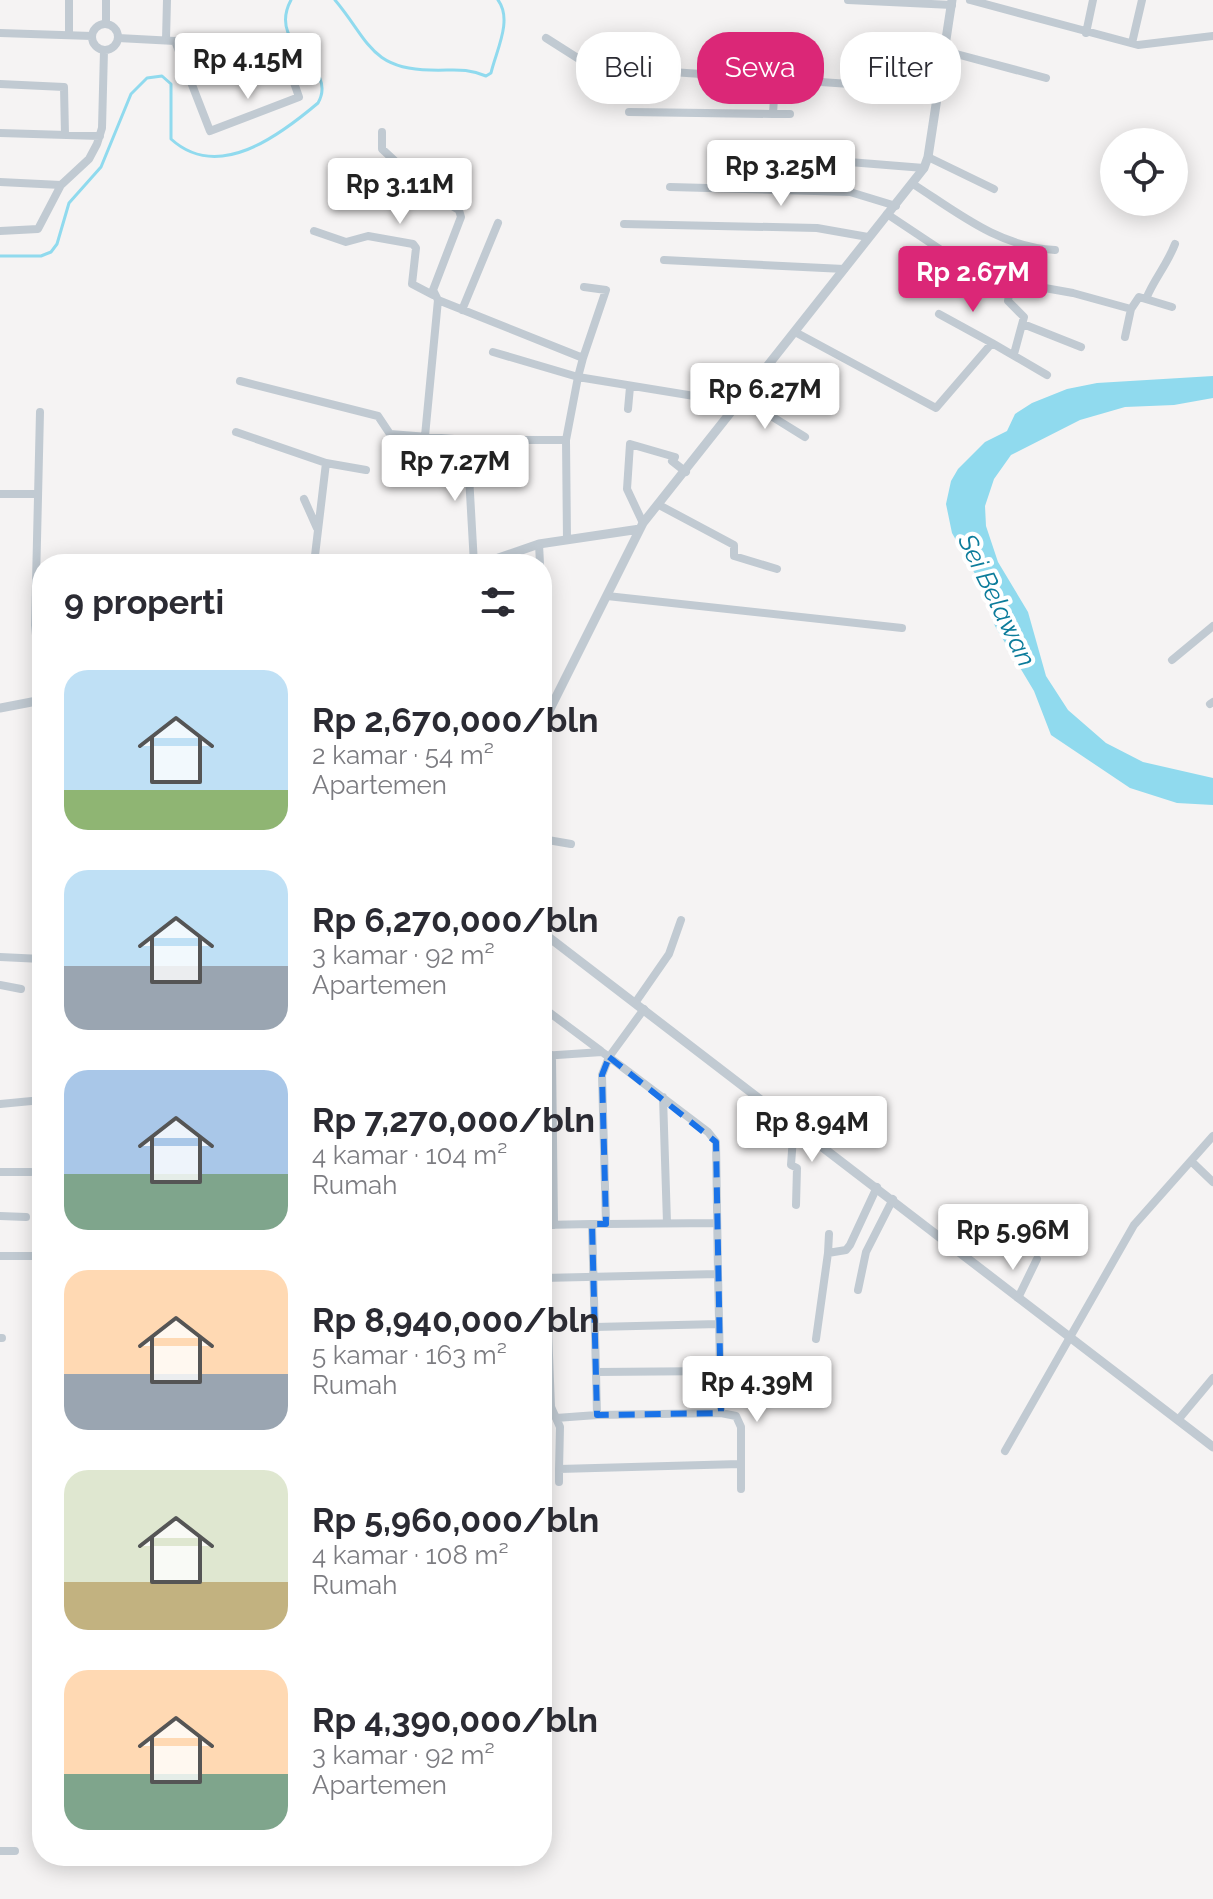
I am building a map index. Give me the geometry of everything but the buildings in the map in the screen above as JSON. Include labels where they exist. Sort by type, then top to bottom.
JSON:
[{"type":"street","points":[[69,0],[69,35]]},
{"type":"street","points":[[106,0],[106,24]]},
{"type":"street","points":[[167,0],[170,41],[189,75],[207,126],[213,132],[299,97],[280,43]]},
{"type":"street","points":[[848,0],[952,2],[948,32]]},
{"type":"street","points":[[970,0],[1086,33],[1150,46],[1213,36]]},
{"type":"street","points":[[1086,33],[1093,0]]},
{"type":"street","points":[[1132,43],[1142,0]]},
{"type":"street","points":[[106,24],[116,30],[118,38],[116,45],[104,50],[97,47],[92,36],[95,29],[106,24]]},
{"type":"street","points":[[0,33],[92,36]]},
{"type":"street","points":[[118,38],[280,43]]},
{"type":"street","points":[[546,38],[628,91],[635,91],[649,72],[697,74]]},
{"type":"street","points":[[189,75],[280,43]]},
{"type":"street","points":[[0,231],[38,229],[61,185],[89,159],[100,136],[104,50]]},
{"type":"street","points":[[961,55],[1046,78]]},
{"type":"street","points":[[0,84],[64,87],[65,135]]},
{"type":"street","points":[[773,114],[774,104]]},
{"type":"street","points":[[552,705],[642,526],[924,168],[936,104]]},
{"type":"street","points":[[629,112],[790,114]]},
{"type":"street","points":[[382,132],[382,149],[396,162],[401,176],[460,213],[435,298],[425,436]]},
{"type":"street","points":[[0,133],[100,136]]},
{"type":"street","points":[[928,157],[994,189]]},
{"type":"street","points":[[824,160],[924,168]]},
{"type":"street","points":[[0,182],[61,185]]},
{"type":"street","points":[[913,184],[994,236],[1020,245],[1055,250]]},
{"type":"street","points":[[670,187],[850,192],[896,206]]},
{"type":"street","points":[[887,214],[956,260]]},
{"type":"street","points":[[462,310],[498,223]]},
{"type":"street","points":[[624,224],[817,228],[868,237]]},
{"type":"street","points":[[314,231],[346,242],[368,236],[413,244],[416,248],[412,284],[462,310],[583,358]]},
{"type":"street","points":[[1146,299],[1153,282],[1162,275],[1175,244]]},
{"type":"street","points":[[664,260],[844,269]]},
{"type":"street","points":[[1014,354],[1023,315],[1008,301],[1011,282],[1073,293],[1131,309]]},
{"type":"street","points":[[567,540],[566,440],[583,358],[606,290],[584,287]]},
{"type":"street","points":[[1125,337],[1137,297],[1172,307]]},
{"type":"street","points":[[939,314],[1047,375]]},
{"type":"street","points":[[1023,324],[1081,347]]},
{"type":"street","points":[[795,332],[936,408],[992,343]]},
{"type":"street","points":[[493,352],[578,377],[630,387],[739,400],[805,437]]},
{"type":"street","points":[[240,381],[378,416],[390,434],[467,440],[566,440]]},
{"type":"street","points":[[628,409],[630,387]]},
{"type":"street","points":[[37,554],[40,412]]},
{"type":"street","points":[[236,432],[326,463],[366,470]]},
{"type":"street","points":[[467,440],[473,554]]},
{"type":"street","points":[[642,526],[627,489],[630,444],[675,457],[672,461],[686,472]]},
{"type":"street","points":[[315,554],[326,463]]},
{"type":"street","points":[[0,494],[38,494]]},
{"type":"street","points":[[304,499],[317,529]]},
{"type":"street","points":[[659,505],[734,545],[734,556],[777,569]]},
{"type":"street","points":[[511,554],[539,544],[642,526]]},
{"type":"street","points":[[539,544],[540,554]]},
{"type":"street","points":[[607,596],[902,628]]},
{"type":"street","points":[[1172,660],[1213,626]]},
{"type":"street","points":[[0,708],[32,700]]},
{"type":"street","points":[[552,841],[571,844]]},
{"type":"street","points":[[606,1224],[602,1075],[605,1055],[640,1006],[669,954],[681,920]]},
{"type":"street","points":[[552,940],[1213,1447]]},
{"type":"street","points":[[0,959],[32,959]]},
{"type":"street","points":[[0,985],[21,989]]},
{"type":"street","points":[[552,1015],[663,1097],[716,1142],[721,1413]]},
{"type":"street","points":[[552,1056],[605,1055]]},
{"type":"street","points":[[663,1097],[667,1223]]},
{"type":"street","points":[[0,1104],[32,1101]]},
{"type":"street","points":[[794,1123],[791,1166],[797,1168],[796,1205]]},
{"type":"street","points":[[1005,1451],[1072,1339],[1134,1225],[1213,1136]]},
{"type":"street","points":[[1191,1161],[1213,1182]]},
{"type":"street","points":[[0,1172],[31,1172]]},
{"type":"street","points":[[552,1177],[554,1225],[717,1223]]},
{"type":"street","points":[[828,1253],[846,1250],[850,1245],[877,1187]]},
{"type":"street","points":[[858,1290],[866,1252],[893,1199]]},
{"type":"street","points":[[0,1216],[26,1217]]},
{"type":"street","points":[[592,1224],[597,1415]]},
{"type":"street","points":[[816,1339],[829,1234]]},
{"type":"street","points":[[0,1256],[32,1256]]},
{"type":"street","points":[[1018,1298],[1037,1259]]},
{"type":"street","points":[[552,1278],[718,1274]]},
{"type":"street","points":[[595,1327],[719,1324]]},
{"type":"street","points":[[596,1372],[719,1371]]},
{"type":"street","points":[[1178,1420],[1213,1378]]},
{"type":"street","points":[[552,1409],[560,1427],[559,1482]]},
{"type":"street","points":[[556,1418],[721,1413],[740,1421],[741,1489]]},
{"type":"street","points":[[559,1469],[740,1464]]},
{"type":"street","points":[[0,1851],[15,1851]]},
{"type":"highlighted area","points":[[609,1057],[716,1142],[721,1413],[597,1415],[592,1224],[606,1224],[602,1075]]},
{"type":"green space","points":[[184,48],[242,50],[190,68]]},
{"type":"water","name":"Sei Belawan","points":[[1213,376],[1213,398],[1174,405],[1125,407],[1080,420],[1011,455],[994,479],[985,506],[986,526],[998,562],[1028,612],[1046,676],[1068,710],[1106,743],[1143,762],[1213,778],[1213,805],[1177,803],[1130,788],[1051,735],[1034,691],[995,626],[979,581],[952,533],[946,504],[951,481],[958,469],[985,442],[1007,431],[1015,414],[1032,403],[1067,389],[1097,383]]},
{"type":"waterway","points":[[0,256],[41,256],[51,252],[57,244],[69,203],[101,167],[131,94],[147,78],[162,76],[171,84],[171,139],[189,151],[208,156],[248,150],[285,129],[318,103],[322,89],[319,77],[287,31],[286,17],[291,0]]},
{"type":"waterway","points":[[335,0],[382,58],[410,68],[465,70],[486,76],[491,73],[504,26],[498,0]]}]
